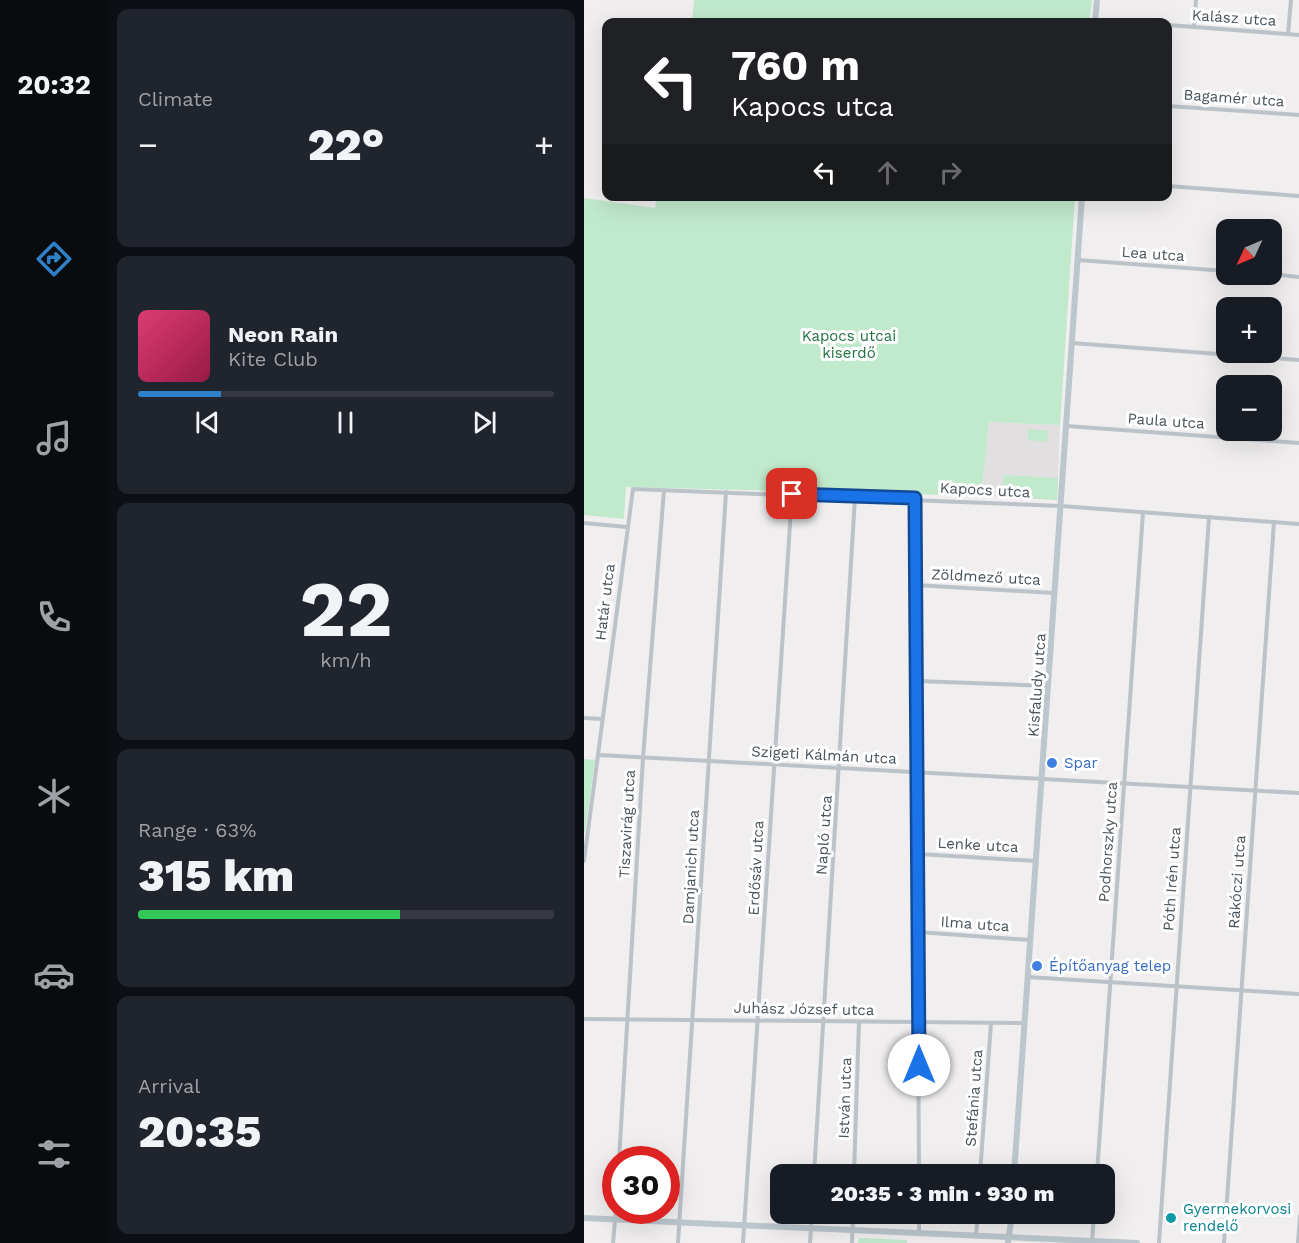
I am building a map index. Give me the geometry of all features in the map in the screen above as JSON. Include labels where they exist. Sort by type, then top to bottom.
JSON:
[{"type":"street","points":[[1095,18],[1097,0]]},
{"type":"street","points":[[1194,26],[1196,0]]},
{"type":"street","points":[[1288,34],[1290,0]]},
{"type":"street","name":"Kalász utca","points":[[1172,25],[1300,35]]},
{"type":"street","name":"Bagamér utca","points":[[1172,106],[1300,115]]},
{"type":"street","points":[[1172,186],[1300,196]]},
{"type":"street","name":"Kisfaludy utca","points":[[1015,1164],[1082,201]]},
{"type":"street","name":"Lea utca","points":[[1078,260],[1216,270]]},
{"type":"street","points":[[1282,275],[1300,277]]},
{"type":"street","points":[[1072,343],[1300,360]]},
{"type":"street","name":"Paula utca","points":[[1067,426],[1300,443]]},
{"type":"street","name":"Kapocs utca","points":[[633,489],[915,498],[1061,506],[1300,524]]},
{"type":"street","name":"Határ utca","points":[[584,861],[633,489]]},
{"type":"street","name":"Tiszavirág utca","points":[[620,1146],[643,758],[664,490]]},
{"type":"street","name":"Damjanich utca","points":[[680,1223],[726,492]]},
{"type":"street","name":"Erdősáv utca","points":[[743,1243],[792,494]]},
{"type":"street","name":"Napló utca","points":[[816,1164],[855,497]]},
{"type":"street","points":[[915,498],[919,1164]]},
{"type":"street","name":"Podhorszky utca","points":[[1098,1164],[1144,512]]},
{"type":"street","name":"Póth Irén utca","points":[[1159,1243],[1209,517]]},
{"type":"street","name":"Rákóczi utca","points":[[1224,1243],[1274,522]]},
{"type":"street","points":[[584,523],[627,526]]},
{"type":"street","name":"Zöldmező utca","points":[[915,585],[1055,593]]},
{"type":"street","points":[[917,681],[1048,687]]},
{"type":"street","points":[[584,718],[602,719]]},
{"type":"street","name":"Szigeti Kálmán utca","points":[[599,755],[1043,777],[1125,784],[1300,793]]},
{"type":"street","name":"Lenke utca","points":[[918,854],[1036,861]]},
{"type":"street","name":"Ilma utca","points":[[918,932],[1031,940]]},
{"type":"street","points":[[1028,977],[1300,994]]},
{"type":"street","name":"Juhász József utca","points":[[584,1019],[1024,1023]]},
{"type":"street","name":"István utca","points":[[854,1164],[859,1022]]},
{"type":"street","name":"Stefánia utca","points":[[981,1164],[991,1022]]},
{"type":"street","points":[[1298,1243],[1300,1216]]},
{"type":"street","points":[[584,1218],[602,1219]]},
{"type":"street","points":[[680,1223],[919,1233],[1009,1240],[1137,1243]]},
{"type":"street","points":[[613,1243],[615,1224]]},
{"type":"street","name":"Damjanich utca","points":[[678,1243],[680,1224]]},
{"type":"street","points":[[810,1243],[811,1224]]},
{"type":"street","points":[[852,1243],[853,1224]]},
{"type":"street","points":[[919,1224],[919,1233]]},
{"type":"street","points":[[976,1236],[977,1224]]},
{"type":"street","points":[[1009,1240],[1011,1224]]},
{"type":"street","points":[[1093,1242],[1094,1224]]},
{"type":"shaded area","points":[[989,422],[1060,425],[1057,500],[981,496]]},
{"type":"green space","points":[[694,0],[1092,0],[1090,18],[692,18]]},
{"type":"green space","name":"Kapocs utcai kiserdő","points":[[584,198],[655,208],[656,201],[1075,201],[1060,425],[989,422],[981,496],[626,487],[624,519],[584,515]]},
{"type":"green space","points":[[1028,429],[1048,431],[1047,442],[1028,440]]},
{"type":"green space","points":[[1004,475],[1058,478],[1057,500],[1003,497]]},
{"type":"green space","points":[[584,759],[595,760],[585,832],[584,832]]},
{"type":"green space","points":[[859,1238],[907,1240],[907,1243],[858,1243]]},
{"type":"place","name":"Spar","points":[[1052,763]]},
{"type":"place","name":"Építőanyag telep","points":[[1037,966]]},
{"type":"place","name":"Gyermekorvosi rendelő","points":[[1171,1218]]},
{"type":"route","points":[[792,494],[915,498],[919,1065]]}]
